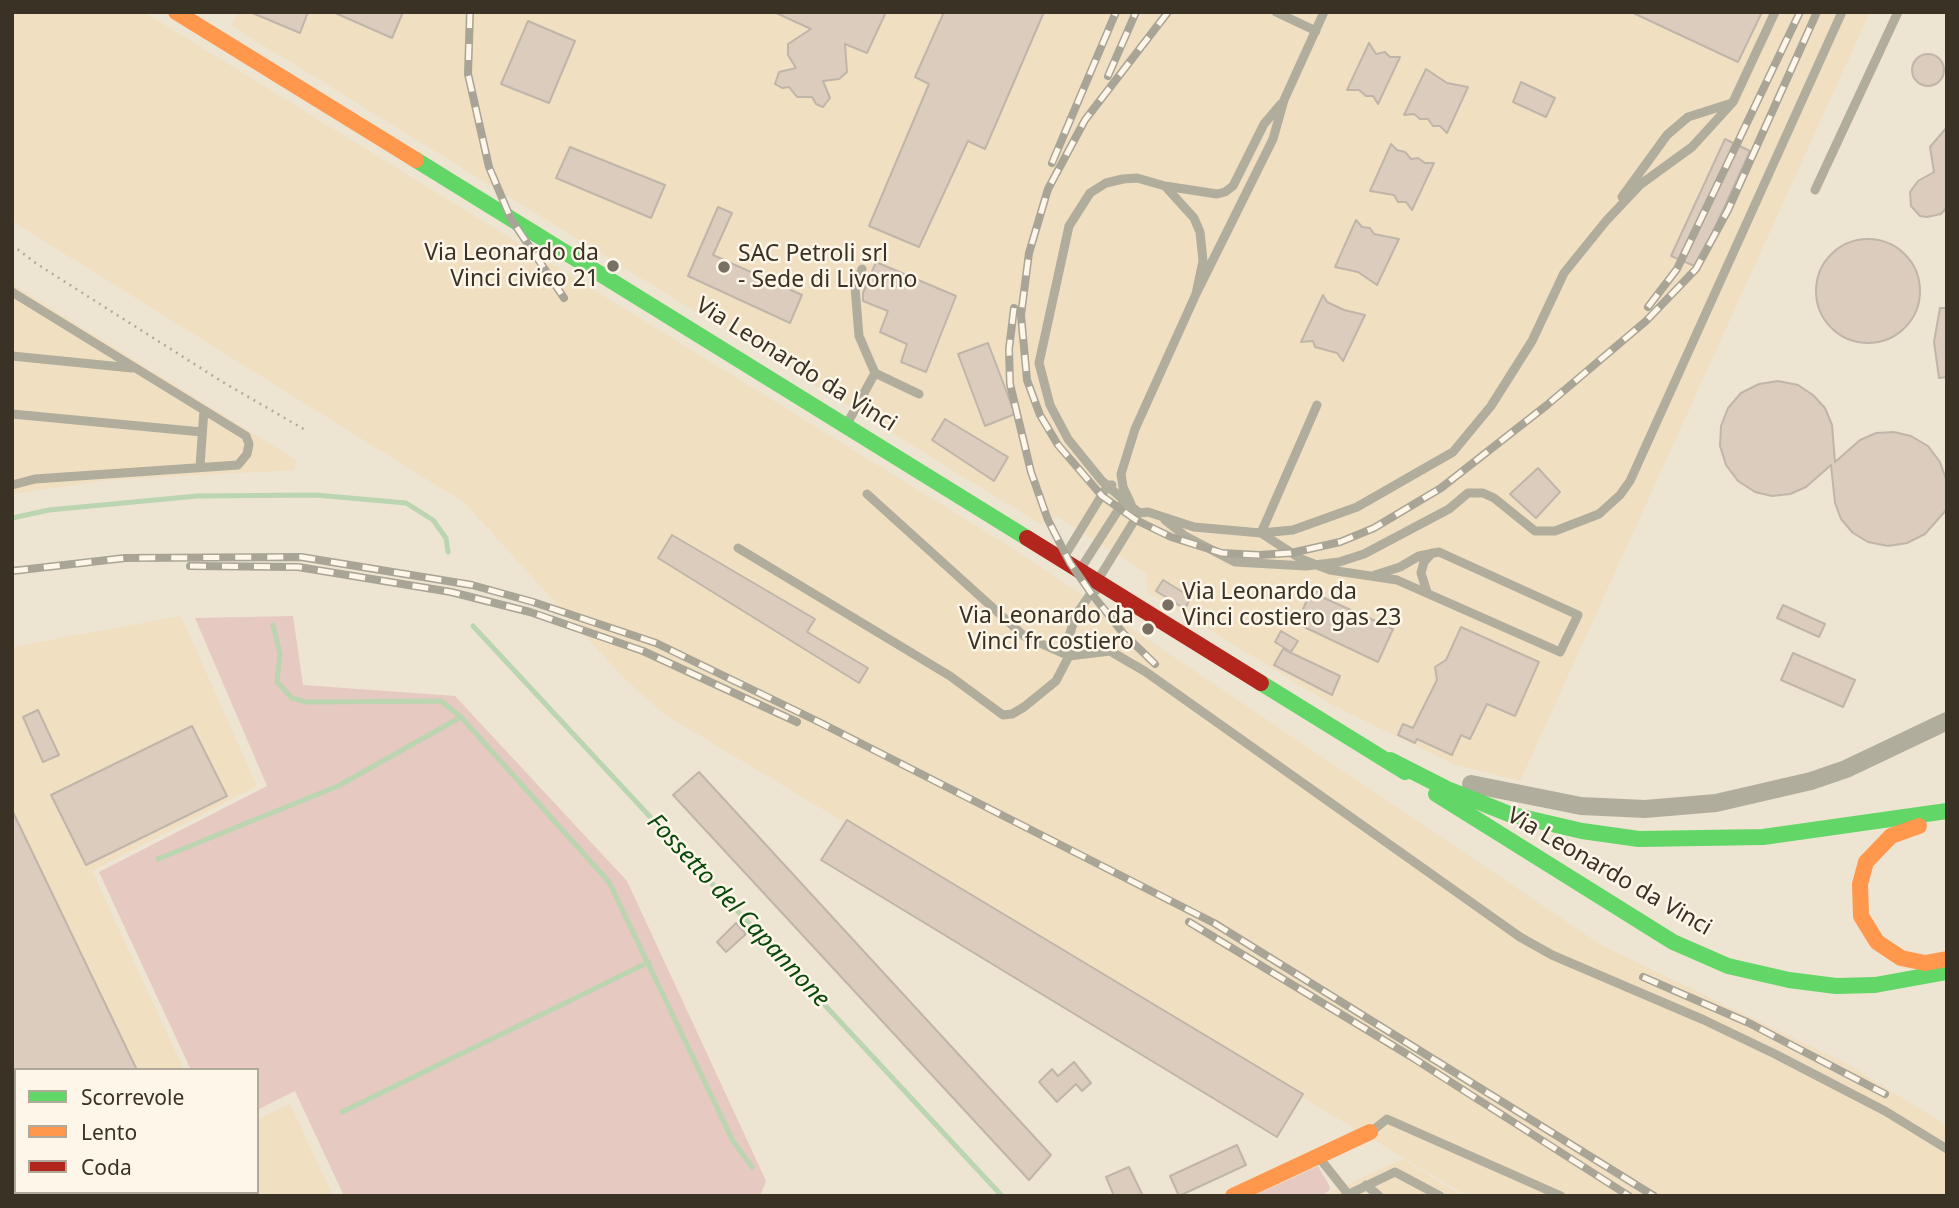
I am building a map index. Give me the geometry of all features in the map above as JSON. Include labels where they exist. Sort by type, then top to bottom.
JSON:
[{"type":"main road","name":"Via Leonardo da Vinci","points":[[176,12],[1390,760],[1478,823],[1674,942],[1718,962],[1789,980],[1836,986],[1886,984],[1947,972]]},
{"type":"main road","points":[[1390,760],[1447,789],[1509,814],[1582,831],[1639,839],[1716,840],[1763,837],[1947,811]]},
{"type":"main road","points":[[1947,820],[1902,831],[1881,843],[1866,862],[1859,894],[1865,925],[1888,951],[1913,962],[1947,959]]},
{"type":"main road","points":[[1233,1196],[1370,1132]]},
{"type":"street","name":"Via Leonardo da Vinci","points":[[1390,760],[1526,797],[1581,806],[1685,807],[1716,803],[1811,781],[1891,750],[1947,722]]},
{"type":"lane","points":[[1276,12],[1316,31]]},
{"type":"lane","points":[[1080,569],[1126,498],[1122,466],[1131,439],[1196,294],[1273,139],[1284,100],[1324,12]]},
{"type":"lane","points":[[1606,221],[1641,184],[1692,147],[1733,102],[1775,12]]},
{"type":"lane","points":[[1165,520],[1185,536],[1236,562],[1273,566],[1316,565],[1364,554],[1449,509],[1468,493],[1483,493],[1494,498],[1535,531],[1555,531],[1599,514],[1620,495],[1630,481],[1842,12]]},
{"type":"lane","points":[[1815,190],[1898,12]]},
{"type":"lane","points":[[1139,513],[1126,498],[1108,485],[1073,446],[1055,417],[1041,374],[1040,350],[1069,226],[1090,193],[1106,183],[1123,179],[1137,178],[1166,186],[1217,194],[1225,192],[1233,186],[1264,124],[1284,100]]},
{"type":"lane","points":[[1139,513],[1148,512],[1165,520],[1194,527],[1261,533],[1293,530],[1357,507],[1453,452],[1491,406],[1532,341],[1564,273],[1606,221],[1667,135],[1688,117],[1733,102]]},
{"type":"lane","points":[[1166,186],[1194,218],[1200,232],[1203,261],[1196,294]]},
{"type":"lane","points":[[862,269],[855,287],[859,336],[875,373],[919,394]]},
{"type":"lane","points":[[12,485],[35,479],[238,465],[247,454],[248,444],[246,436],[14,294]]},
{"type":"lane","points":[[12,356],[138,369]]},
{"type":"lane","points":[[846,425],[875,373]]},
{"type":"lane","points":[[1261,533],[1317,405]]},
{"type":"lane","points":[[200,466],[204,410]]},
{"type":"lane","points":[[12,414],[202,432]]},
{"type":"lane","points":[[1108,485],[1123,487]]},
{"type":"lane","points":[[1063,559],[1108,485]]},
{"type":"lane","points":[[867,494],[1000,618],[1024,636],[1069,656],[1110,651],[1146,672],[1428,874],[1552,956],[1704,1020],[1775,1054],[1885,1111],[1947,1149]]},
{"type":"lane","points":[[738,548],[950,676],[1003,715],[1012,714],[1024,707],[1056,681],[1069,656],[1069,635],[1076,615],[1101,583],[1139,513]]},
{"type":"lane","points":[[1261,533],[1301,559],[1316,565],[1330,570],[1397,580],[1560,652],[1578,615],[1438,552],[1375,575]]},
{"type":"lane","points":[[1427,592],[1421,573],[1424,562],[1432,553]]},
{"type":"lane","points":[[1370,1132],[1387,1119],[1561,1196]]},
{"type":"lane","points":[[1318,1156],[1346,1195],[1395,1172],[1440,1196]]},
{"type":"lane","points":[[1366,1185],[1379,1196]]},
{"type":"path","points":[[12,245],[129,323],[307,431]]},
{"type":"shaded area","points":[[12,12],[144,12],[1015,550],[1601,945],[1851,1066],[1947,1126],[1947,1196],[1467,1196],[664,714],[623,677],[465,503],[12,221]]},
{"type":"shaded area","points":[[238,12],[1870,12],[1520,781],[1454,764],[1334,706],[1148,592],[1146,573],[1058,517],[1040,524],[232,26]]},
{"type":"shaded area","points":[[12,284],[296,460],[294,470],[108,480],[12,494]]},
{"type":"shaded area","points":[[181,616],[257,786],[92,871],[183,1068],[14,1068],[14,1194],[259,1194],[259,1119],[290,1104],[333,1196],[12,1196],[12,647]]},
{"type":"shaded area","points":[[293,616],[303,685],[455,696],[627,881],[766,1181],[760,1196],[344,1196],[295,1091],[259,1109],[259,1068],[190,1068],[99,872],[267,786],[195,618]]},
{"type":"shaded area","points":[[1403,1159],[1462,1196],[1322,1196]]},
{"type":"shaded area","points":[[1318,1166],[1330,1187],[1329,1191],[1320,1196],[1253,1196]]},
{"type":"building","points":[[250,12],[308,12],[300,33]]},
{"type":"building","points":[[333,12],[403,12],[392,38]]},
{"type":"building","points":[[774,12],[886,12],[867,53],[845,44],[847,72],[839,79],[823,81],[830,98],[823,107],[816,104],[812,97],[797,97],[789,87],[782,88],[775,84],[779,72],[796,68],[788,55],[788,44],[811,29]]},
{"type":"building","points":[[944,12],[1044,12],[985,149],[968,141],[919,247],[869,226],[929,84],[915,77]]},
{"type":"building","points":[[1631,12],[1762,12],[1738,62]]},
{"type":"building","points":[[528,21],[575,41],[549,103],[501,84]]},
{"type":"building","points":[[1369,43],[1376,54],[1385,52],[1390,57],[1400,57],[1378,104],[1373,96],[1366,96],[1359,90],[1347,90]]},
{"type":"building","points":[[1928,54],[1939,59],[1944,70],[1939,81],[1928,86],[1917,81],[1912,70],[1917,59]]},
{"type":"building","points":[[1426,69],[1447,83],[1468,87],[1447,133],[1440,126],[1433,126],[1428,119],[1420,119],[1414,114],[1404,115]]},
{"type":"building","points":[[1521,82],[1555,98],[1546,117],[1513,102]]},
{"type":"building","points":[[1947,127],[1947,207],[1941,214],[1920,216],[1911,206],[1910,192],[1918,181],[1934,172],[1930,147]]},
{"type":"building","points":[[1725,139],[1750,151],[1697,267],[1671,256]]},
{"type":"building","points":[[1391,144],[1411,159],[1418,158],[1425,163],[1434,163],[1412,210],[1406,202],[1398,202],[1394,195],[1370,191]]},
{"type":"building","points":[[570,147],[665,185],[651,218],[556,178]]},
{"type":"building","points":[[718,207],[732,213],[713,255],[802,295],[790,323],[688,276]]},
{"type":"building","points":[[1356,220],[1362,227],[1370,228],[1374,234],[1399,239],[1377,285],[1358,272],[1335,267]]},
{"type":"building","points":[[1868,239],[1888,243],[1905,254],[1916,271],[1920,291],[1916,311],[1905,328],[1888,339],[1868,343],[1848,339],[1831,328],[1820,311],[1816,291],[1820,271],[1831,254],[1848,243]]},
{"type":"building","points":[[876,262],[956,296],[926,372],[901,362],[907,344],[880,332],[888,311],[863,301],[863,293]]},
{"type":"building","points":[[1323,295],[1327,302],[1365,315],[1343,361],[1337,353],[1315,347],[1313,341],[1301,342]]},
{"type":"building","points":[[1940,308],[1947,308],[1947,377],[1939,378],[1934,342]]},
{"type":"building","points":[[988,343],[1015,414],[985,426],[958,354]]},
{"type":"building","points":[[1778,381],[1798,385],[1813,395],[1825,408],[1832,425],[1835,462],[1860,440],[1876,433],[1894,432],[1911,436],[1928,446],[1940,462],[1947,482],[1947,509],[1925,534],[1907,543],[1888,546],[1868,542],[1853,533],[1841,519],[1835,503],[1831,465],[1806,487],[1790,494],[1772,496],[1755,492],[1738,481],[1726,465],[1720,446],[1721,426],[1728,408],[1741,393],[1759,384]]},
{"type":"building","points":[[945,419],[1008,457],[994,481],[932,440]]},
{"type":"building","points":[[1538,468],[1560,492],[1536,518],[1510,494]]},
{"type":"building","points":[[672,535],[815,619],[807,632],[868,668],[859,683],[658,558]]},
{"type":"building","points":[[1163,580],[1191,597],[1185,609],[1156,591]]},
{"type":"building","points":[[1312,589],[1323,594],[1322,597],[1393,629],[1378,662],[1300,625],[1307,611],[1303,609]]},
{"type":"building","points":[[1783,605],[1825,624],[1819,637],[1777,618]]},
{"type":"building","points":[[1461,627],[1539,662],[1515,716],[1487,704],[1470,739],[1461,735],[1452,755],[1417,739],[1415,743],[1398,735],[1403,724],[1413,728],[1437,680],[1435,667],[1446,660]]},
{"type":"building","points":[[1281,631],[1298,641],[1291,652],[1275,642]]},
{"type":"building","points":[[1283,649],[1340,676],[1332,695],[1274,665]]},
{"type":"building","points":[[1793,653],[1855,680],[1843,707],[1781,680]]},
{"type":"building","points":[[38,710],[59,755],[43,762],[23,717]]},
{"type":"building","points":[[192,726],[227,796],[86,865],[51,795]]},
{"type":"building","points":[[699,772],[1051,1155],[1029,1180],[673,795]]},
{"type":"building","points":[[12,810],[136,1068],[12,1070]]},
{"type":"building","points":[[847,820],[1303,1094],[1277,1137],[821,860]]},
{"type":"building","points":[[736,923],[746,934],[726,952],[717,942]]},
{"type":"building","points":[[1074,1062],[1091,1083],[1082,1091],[1076,1084],[1057,1102],[1039,1082],[1052,1069],[1058,1076]]},
{"type":"building","points":[[1237,1145],[1246,1165],[1179,1196],[1170,1176]]},
{"type":"building","points":[[1129,1167],[1143,1196],[1114,1196],[1106,1177]]},
{"type":"waterway","points":[[12,518],[49,510],[197,496],[316,495],[406,503],[433,520],[446,538],[448,552]]},
{"type":"waterway","points":[[273,625],[280,654],[277,682],[292,698],[306,702],[441,701],[461,717],[609,882],[733,1141],[752,1167]]},
{"type":"waterway","name":"Fossetto del Capannone","points":[[473,626],[1002,1196]]},
{"type":"waterway","points":[[158,859],[338,786],[461,717]]},
{"type":"waterway","points":[[342,1112],[649,962]]},
{"type":"railway","points":[[470,12],[468,74],[489,167],[511,219],[564,298]]},
{"type":"railway","points":[[1052,163],[1116,12]]},
{"type":"railway","points":[[1108,76],[1136,12]]},
{"type":"railway","points":[[1168,12],[1085,120],[1048,189],[1029,253],[1021,315],[1027,380],[1040,415],[1058,445],[1102,496],[1136,520],[1171,537],[1222,553],[1259,555],[1291,553],[1340,542],[1374,528],[1441,488],[1547,405],[1646,321],[1696,269],[1728,210],[1817,12]]},
{"type":"railway","points":[[1648,307],[1677,269],[1800,12]]},
{"type":"railway","points":[[1014,308],[1009,349],[1010,384],[1031,472],[1048,520],[1070,563],[1091,593],[1123,633],[1155,664]]},
{"type":"railway","points":[[12,571],[125,558],[301,557],[472,585],[533,602],[656,643],[819,722],[1214,923],[1654,1196]]},
{"type":"railway","points":[[190,566],[298,567],[451,592],[530,612],[643,651],[797,722]]},
{"type":"railway","points":[[1189,922],[1410,1056],[1629,1196]]},
{"type":"railway","points":[[1643,977],[1749,1023],[1885,1094]]},
{"type":"traffic: fast","points":[[416,160],[1027,538]]},
{"type":"traffic: fast","points":[[1261,683],[1405,772]]},
{"type":"traffic: fast","points":[[1390,760],[1447,789],[1509,814],[1582,831],[1639,839],[1763,837],[1947,811]]},
{"type":"traffic: fast","points":[[1436,794],[1673,942],[1728,966],[1789,980],[1836,986],[1875,985],[1947,972]]},
{"type":"traffic: slow","points":[[176,12],[416,160]]},
{"type":"traffic: slow","points":[[1919,826],[1891,836],[1866,862],[1860,884],[1861,916],[1877,942],[1901,958],[1925,963],[1947,959]]},
{"type":"traffic: slow","points":[[1233,1196],[1370,1132]]},
{"type":"traffic: jam","points":[[1027,538],[1261,683]]},
{"type":"place","name":"Via Leonardo da Vinci civico 21","points":[[613,266]]},
{"type":"place","name":"SAC Petroli srl - Sede di Livorno","points":[[724,267]]},
{"type":"place","name":"Via Leonardo da Vinci costiero gas 23","points":[[1168,605]]},
{"type":"place","name":"Via Leonardo da Vinci fr costiero","points":[[1148,629]]}]
